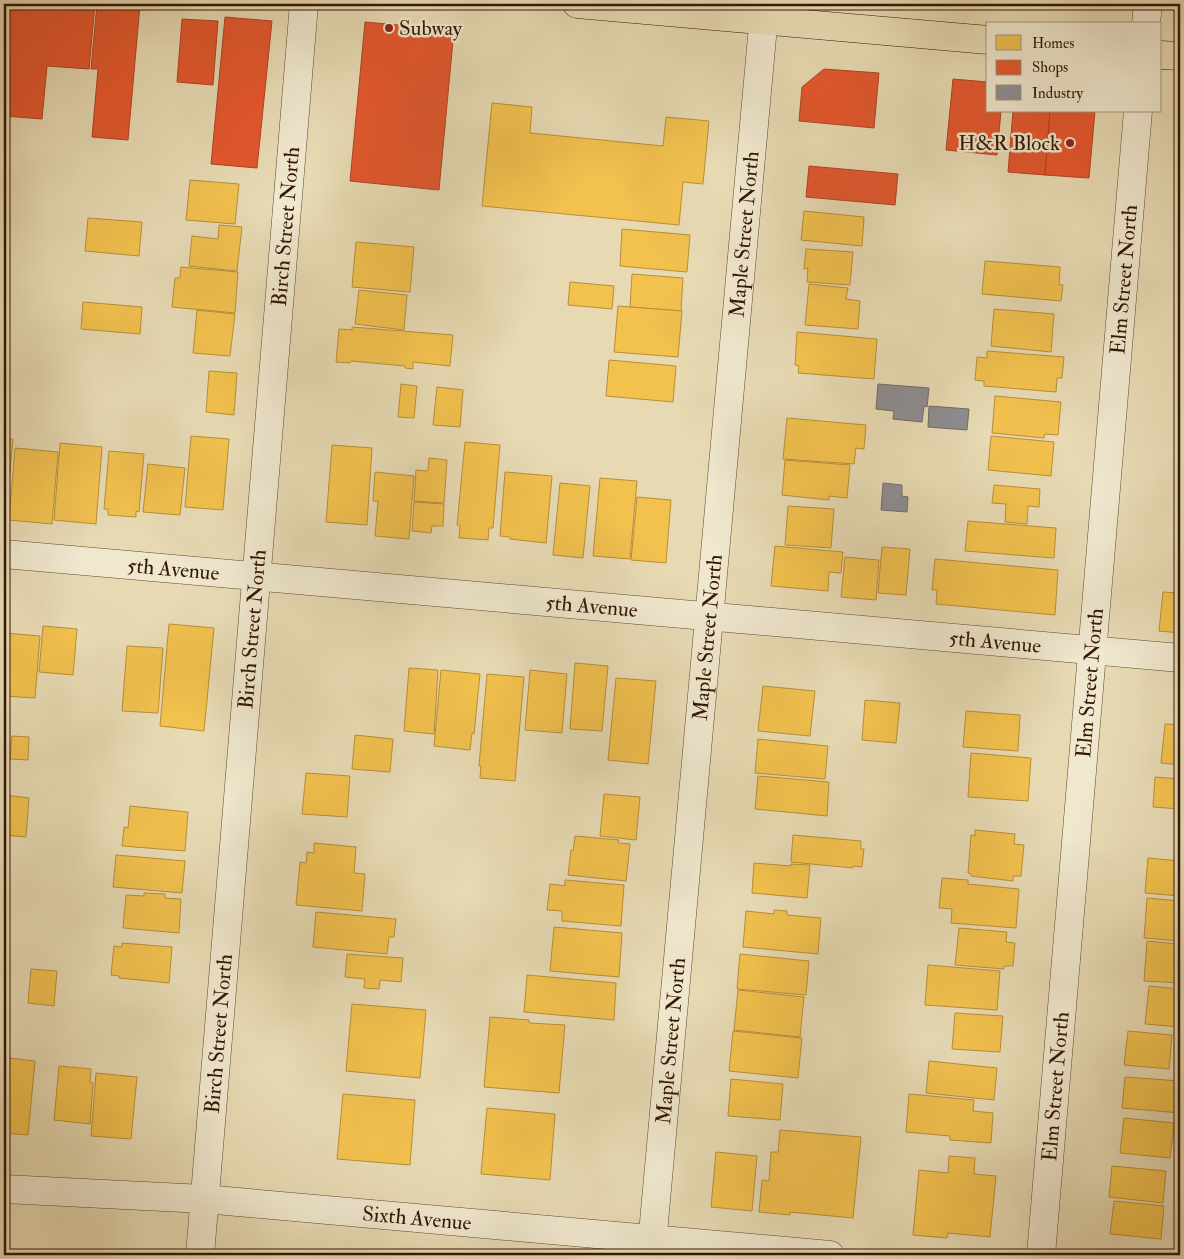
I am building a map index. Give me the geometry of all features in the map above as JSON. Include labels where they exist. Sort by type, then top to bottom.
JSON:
[{"type":"main road","points":[[577,4],[764,12],[986,40]]},
{"type":"main road","points":[[1162,55],[1180,56]]},
{"type":"street","name":"Birch Street North","points":[[200,1255],[304,4]]},
{"type":"street","points":[[1146,22],[1148,4]]},
{"type":"street","name":"Maple Street North","points":[[652,1247],[764,12]]},
{"type":"street","name":"Elm Street North","points":[[1041,1255],[1138,112]]},
{"type":"street","name":"5th Avenue","points":[[4,554],[1180,658]]},
{"type":"street","name":"Sixth Avenue","points":[[4,1188],[204,1199],[652,1247],[830,1255]]},
{"type":"building: Homes","points":[[492,103],[532,107],[530,133],[663,146],[666,117],[709,121],[703,184],[683,182],[679,225],[482,206]]},
{"type":"building: Homes","points":[[190,180],[239,184],[235,224],[186,220]]},
{"type":"building: Homes","points":[[804,211],[864,217],[862,246],[801,240]]},
{"type":"building: Homes","points":[[88,218],[142,222],[139,256],[85,251]]},
{"type":"building: Homes","points":[[219,225],[242,227],[237,271],[189,266],[192,236],[218,239]]},
{"type":"building: Homes","points":[[622,229],[690,235],[687,272],[620,266]]},
{"type":"building: Homes","points":[[356,242],[414,247],[410,292],[352,287]]},
{"type":"building: Homes","points":[[806,249],[853,252],[850,285],[807,282],[808,268],[804,269]]},
{"type":"building: Homes","points":[[985,261],[1060,267],[1059,285],[1063,285],[1061,301],[982,294]]},
{"type":"building: Homes","points":[[181,267],[238,272],[235,313],[172,307],[175,278],[180,278]]},
{"type":"building: Homes","points":[[632,274],[683,278],[681,311],[630,307]]},
{"type":"building: Homes","points":[[570,282],[614,286],[612,309],[568,305]]},
{"type":"building: Homes","points":[[809,284],[848,288],[846,299],[860,301],[858,329],[805,325]]},
{"type":"building: Homes","points":[[359,290],[407,295],[404,330],[355,324]]},
{"type":"building: Homes","points":[[83,302],[142,307],[140,334],[81,329]]},
{"type":"building: Homes","points":[[618,306],[682,311],[678,357],[614,352]]},
{"type":"building: Homes","points":[[994,309],[1054,314],[1051,352],[991,346]]},
{"type":"building: Homes","points":[[197,310],[235,314],[230,356],[193,353]]},
{"type":"building: Homes","points":[[352,327],[453,335],[450,366],[413,362],[413,369],[405,368],[405,366],[351,361],[350,363],[336,362],[339,329],[352,330]]},
{"type":"building: Homes","points":[[797,332],[877,339],[874,379],[798,373],[799,366],[795,365]]},
{"type":"building: Homes","points":[[987,351],[1064,357],[1062,378],[1057,378],[1056,392],[984,386],[984,381],[975,380],[977,357],[987,358]]},
{"type":"building: Homes","points":[[609,360],[676,366],[673,402],[606,396]]},
{"type":"building: Homes","points":[[209,371],[237,373],[234,415],[206,412]]},
{"type":"building: Homes","points":[[401,384],[417,386],[414,418],[398,417]]},
{"type":"building: Homes","points":[[437,387],[463,390],[460,427],[433,425]]},
{"type":"building: Homes","points":[[995,396],[1061,402],[1058,435],[1045,434],[1044,438],[992,433]]},
{"type":"building: Homes","points":[[787,418],[866,425],[864,449],[856,448],[854,464],[783,459]]},
{"type":"building: Homes","points":[[191,436],[229,439],[223,510],[185,507]]},
{"type":"building: Homes","points":[[991,436],[1054,442],[1051,476],[988,470]]},
{"type":"building: Homes","points":[[4,439],[13,439],[8,495],[6,495],[4,515]]},
{"type":"building: Homes","points":[[465,442],[500,445],[493,528],[489,528],[488,540],[459,538],[460,525],[457,525]]},
{"type":"building: Homes","points":[[60,443],[102,447],[96,524],[54,520]]},
{"type":"building: Homes","points":[[332,445],[372,448],[367,525],[326,522]]},
{"type":"building: Homes","points":[[15,448],[58,452],[52,524],[9,520]]},
{"type":"building: Homes","points":[[109,451],[144,454],[139,512],[136,511],[136,517],[108,515],[108,509],[104,509]]},
{"type":"building: Homes","points":[[429,458],[447,460],[444,503],[414,501],[416,470],[428,471]]},
{"type":"building: Homes","points":[[785,460],[850,465],[847,498],[829,496],[829,500],[782,495]]},
{"type":"building: Homes","points":[[148,464],[185,468],[180,515],[143,512]]},
{"type":"building: Homes","points":[[375,472],[414,476],[409,539],[375,536],[378,501],[373,501]]},
{"type":"building: Homes","points":[[505,472],[552,476],[546,543],[500,536]]},
{"type":"building: Homes","points":[[600,478],[637,481],[630,559],[593,556]]},
{"type":"building: Homes","points":[[560,483],[590,486],[583,558],[553,555]]},
{"type":"building: Homes","points":[[994,485],[1040,489],[1039,507],[1028,506],[1027,524],[1005,522],[1006,504],[992,503]]},
{"type":"building: Homes","points":[[1179,495],[1180,537],[1175,537]]},
{"type":"building: Homes","points":[[637,497],[671,500],[666,563],[631,560]]},
{"type":"building: Homes","points":[[414,502],[444,504],[443,526],[432,526],[431,533],[412,531]]},
{"type":"building: Homes","points":[[788,506],[834,509],[831,548],[785,545]]},
{"type":"building: Homes","points":[[968,521],[1056,528],[1054,558],[965,551]]},
{"type":"building: Homes","points":[[775,546],[843,552],[841,573],[829,572],[828,591],[771,586]]},
{"type":"building: Homes","points":[[882,547],[910,549],[906,595],[878,593]]},
{"type":"building: Homes","points":[[845,557],[879,560],[876,600],[841,597]]},
{"type":"building: Homes","points":[[935,559],[1058,570],[1055,615],[936,604],[937,590],[932,590]]},
{"type":"building: Homes","points":[[1163,592],[1180,593],[1180,633],[1159,631]]},
{"type":"building: Homes","points":[[169,624],[214,628],[204,731],[160,726]]},
{"type":"building: Homes","points":[[43,626],[77,629],[73,675],[39,672]]},
{"type":"building: Homes","points":[[5,633],[40,636],[35,698],[4,696]]},
{"type":"building: Homes","points":[[127,646],[163,648],[158,713],[122,711]]},
{"type":"building: Homes","points":[[575,663],[608,666],[602,731],[570,729]]},
{"type":"building: Homes","points":[[409,668],[438,670],[434,734],[404,731]]},
{"type":"building: Homes","points":[[441,670],[480,674],[474,734],[472,733],[470,750],[434,746]]},
{"type":"building: Homes","points":[[530,670],[567,674],[562,733],[525,730]]},
{"type":"building: Homes","points":[[487,674],[524,677],[515,781],[480,778],[481,766],[479,766]]},
{"type":"building: Homes","points":[[616,678],[656,681],[648,764],[608,760]]},
{"type":"building: Homes","points":[[763,686],[815,691],[810,736],[758,731]]},
{"type":"building: Homes","points":[[865,700],[900,703],[896,743],[862,740]]},
{"type":"building: Homes","points":[[966,711],[1020,715],[1018,751],[963,747]]},
{"type":"building: Homes","points":[[1165,724],[1180,725],[1180,765],[1161,763]]},
{"type":"building: Homes","points":[[355,735],[393,739],[390,772],[352,769]]},
{"type":"building: Homes","points":[[12,736],[29,737],[28,760],[10,759]]},
{"type":"building: Homes","points":[[758,739],[828,746],[825,779],[755,773]]},
{"type":"building: Homes","points":[[971,753],[1031,758],[1028,801],[968,797]]},
{"type":"building: Homes","points":[[306,773],[350,776],[347,817],[302,814]]},
{"type":"building: Homes","points":[[758,776],[829,782],[827,816],[755,809]]},
{"type":"building: Homes","points":[[1155,777],[1180,779],[1180,809],[1153,807]]},
{"type":"building: Homes","points":[[604,794],[640,797],[636,840],[600,836]]},
{"type":"building: Homes","points":[[4,795],[29,798],[26,837],[4,835]]},
{"type":"building: Homes","points":[[130,806],[188,812],[185,851],[122,846],[124,827],[128,828]]},
{"type":"building: Homes","points":[[975,830],[1015,834],[1014,844],[1024,845],[1021,876],[1013,876],[1013,881],[971,876],[968,873],[971,835],[975,836]]},
{"type":"building: Homes","points":[[793,835],[861,841],[861,849],[864,849],[862,867],[853,866],[853,868],[791,862]]},
{"type":"building: Homes","points":[[575,836],[619,840],[618,843],[630,844],[626,881],[568,875]]},
{"type":"building: Homes","points":[[314,843],[356,847],[354,873],[365,874],[362,911],[296,905],[300,862],[306,863],[307,852],[314,853]]},
{"type":"building: Homes","points":[[116,855],[185,861],[182,893],[113,887]]},
{"type":"building: Homes","points":[[1148,858],[1180,861],[1180,896],[1145,893]]},
{"type":"building: Homes","points":[[754,863],[791,866],[791,864],[810,865],[807,898],[752,893]]},
{"type":"building: Homes","points":[[942,878],[968,880],[968,884],[1019,889],[1016,928],[951,923],[952,909],[939,908]]},
{"type":"building: Homes","points":[[565,880],[624,885],[621,926],[562,921],[562,911],[547,910],[550,884],[565,886]]},
{"type":"building: Homes","points":[[144,893],[165,894],[165,898],[181,899],[179,933],[123,928],[126,895],[144,896]]},
{"type":"building: Homes","points":[[1147,898],[1180,901],[1180,941],[1144,938]]},
{"type":"building: Homes","points":[[774,910],[787,911],[787,915],[821,918],[818,954],[743,947],[746,911],[774,914]]},
{"type":"building: Homes","points":[[316,912],[396,919],[394,937],[389,937],[387,954],[313,947]]},
{"type":"building: Homes","points":[[554,927],[622,933],[619,977],[550,971]]},
{"type":"building: Homes","points":[[959,928],[1007,932],[1006,942],[1015,943],[1013,966],[1004,966],[1004,969],[955,965]]},
{"type":"building: Homes","points":[[1147,941],[1180,944],[1180,983],[1144,981]]},
{"type":"building: Homes","points":[[122,943],[172,947],[169,983],[119,978],[119,976],[111,975],[114,946],[122,947]]},
{"type":"building: Homes","points":[[347,954],[403,958],[401,982],[380,980],[379,989],[364,988],[365,979],[345,977]]},
{"type":"building: Homes","points":[[740,954],[809,961],[806,995],[737,989]]},
{"type":"building: Homes","points":[[928,965],[1000,971],[997,1010],[925,1005]]},
{"type":"building: Homes","points":[[31,969],[57,971],[54,1006],[28,1003]]},
{"type":"building: Homes","points":[[527,975],[616,983],[614,1020],[524,1012]]},
{"type":"building: Homes","points":[[1149,986],[1180,989],[1180,1027],[1145,1024]]},
{"type":"building: Homes","points":[[738,990],[804,997],[800,1037],[734,1030]]},
{"type":"building: Homes","points":[[352,1004],[426,1010],[420,1078],[346,1071]]},
{"type":"building: Homes","points":[[955,1013],[1003,1016],[1000,1052],[952,1049]]},
{"type":"building: Homes","points":[[490,1017],[529,1020],[529,1023],[565,1025],[559,1093],[484,1087]]},
{"type":"building: Homes","points":[[733,1031],[802,1038],[798,1078],[729,1071]]},
{"type":"building: Homes","points":[[1128,1031],[1172,1035],[1169,1069],[1124,1065]]},
{"type":"building: Homes","points":[[9,1058],[35,1061],[28,1135],[4,1133],[4,1109]]},
{"type":"building: Homes","points":[[929,1061],[997,1068],[994,1100],[926,1093]]},
{"type":"building: Homes","points":[[59,1066],[91,1069],[90,1083],[93,1083],[90,1124],[54,1120]]},
{"type":"building: Homes","points":[[96,1073],[137,1077],[131,1139],[91,1136]]},
{"type":"building: Homes","points":[[1125,1077],[1180,1081],[1180,1113],[1122,1108]]},
{"type":"building: Homes","points":[[731,1079],[783,1084],[780,1120],[728,1116]]},
{"type":"building: Homes","points":[[343,1094],[415,1100],[410,1165],[337,1159]]},
{"type":"building: Homes","points":[[909,1094],[974,1100],[973,1111],[993,1113],[991,1143],[950,1140],[950,1136],[906,1132]]},
{"type":"building: Homes","points":[[487,1108],[555,1114],[550,1180],[481,1174]]},
{"type":"building: Homes","points":[[1124,1118],[1174,1123],[1170,1158],[1120,1153]]},
{"type":"building: Homes","points":[[780,1130],[861,1137],[853,1218],[790,1212],[790,1215],[759,1212],[762,1180],[769,1181],[771,1152],[778,1152]]},
{"type":"building: Homes","points":[[716,1152],[757,1156],[752,1211],[711,1207]]},
{"type":"building: Homes","points":[[949,1156],[975,1158],[974,1174],[996,1176],[990,1237],[948,1233],[947,1238],[913,1235],[919,1170],[948,1173]]},
{"type":"building: Homes","points":[[1112,1166],[1166,1171],[1163,1203],[1109,1197]]},
{"type":"building: Homes","points":[[1114,1201],[1164,1206],[1161,1239],[1110,1234]]},
{"type":"building: Homes","points":[[83,1251],[147,1255],[83,1255]]},
{"type":"building: Shops","points":[[4,4],[95,4],[89,69],[47,66],[42,119],[4,116]]},
{"type":"building: Shops","points":[[97,4],[140,5],[128,140],[92,137],[98,69],[91,69]]},
{"type":"building: Shops","points":[[225,17],[272,21],[257,168],[211,164]]},
{"type":"building: Shops","points":[[182,19],[218,21],[213,85],[177,82]]},
{"type":"building: Shops","points":[[365,22],[454,30],[439,190],[350,181]]},
{"type":"building: Shops","points":[[824,69],[879,73],[874,128],[799,121],[802,87]]},
{"type":"building: Shops","points":[[953,79],[986,82],[986,112],[1001,112],[997,155],[946,150]]},
{"type":"building: Shops","points":[[1013,112],[1050,112],[1045,175],[1008,172]]},
{"type":"building: Shops","name":"H&R Block","points":[[1050,112],[1095,112],[1089,178],[1045,175]]},
{"type":"building: Shops","points":[[809,166],[898,174],[895,205],[806,197]]},
{"type":"building: Industry","points":[[878,384],[929,388],[927,407],[924,406],[922,422],[893,419],[894,411],[876,409]]},
{"type":"building: Industry","points":[[929,406],[969,409],[967,430],[928,427]]},
{"type":"building: Industry","points":[[883,483],[902,485],[902,496],[908,497],[907,512],[881,510]]},
{"type":"place","name":"Subway","points":[[389,28]]},
{"type":"place","name":"H&R Block","points":[[1070,143]]}]
